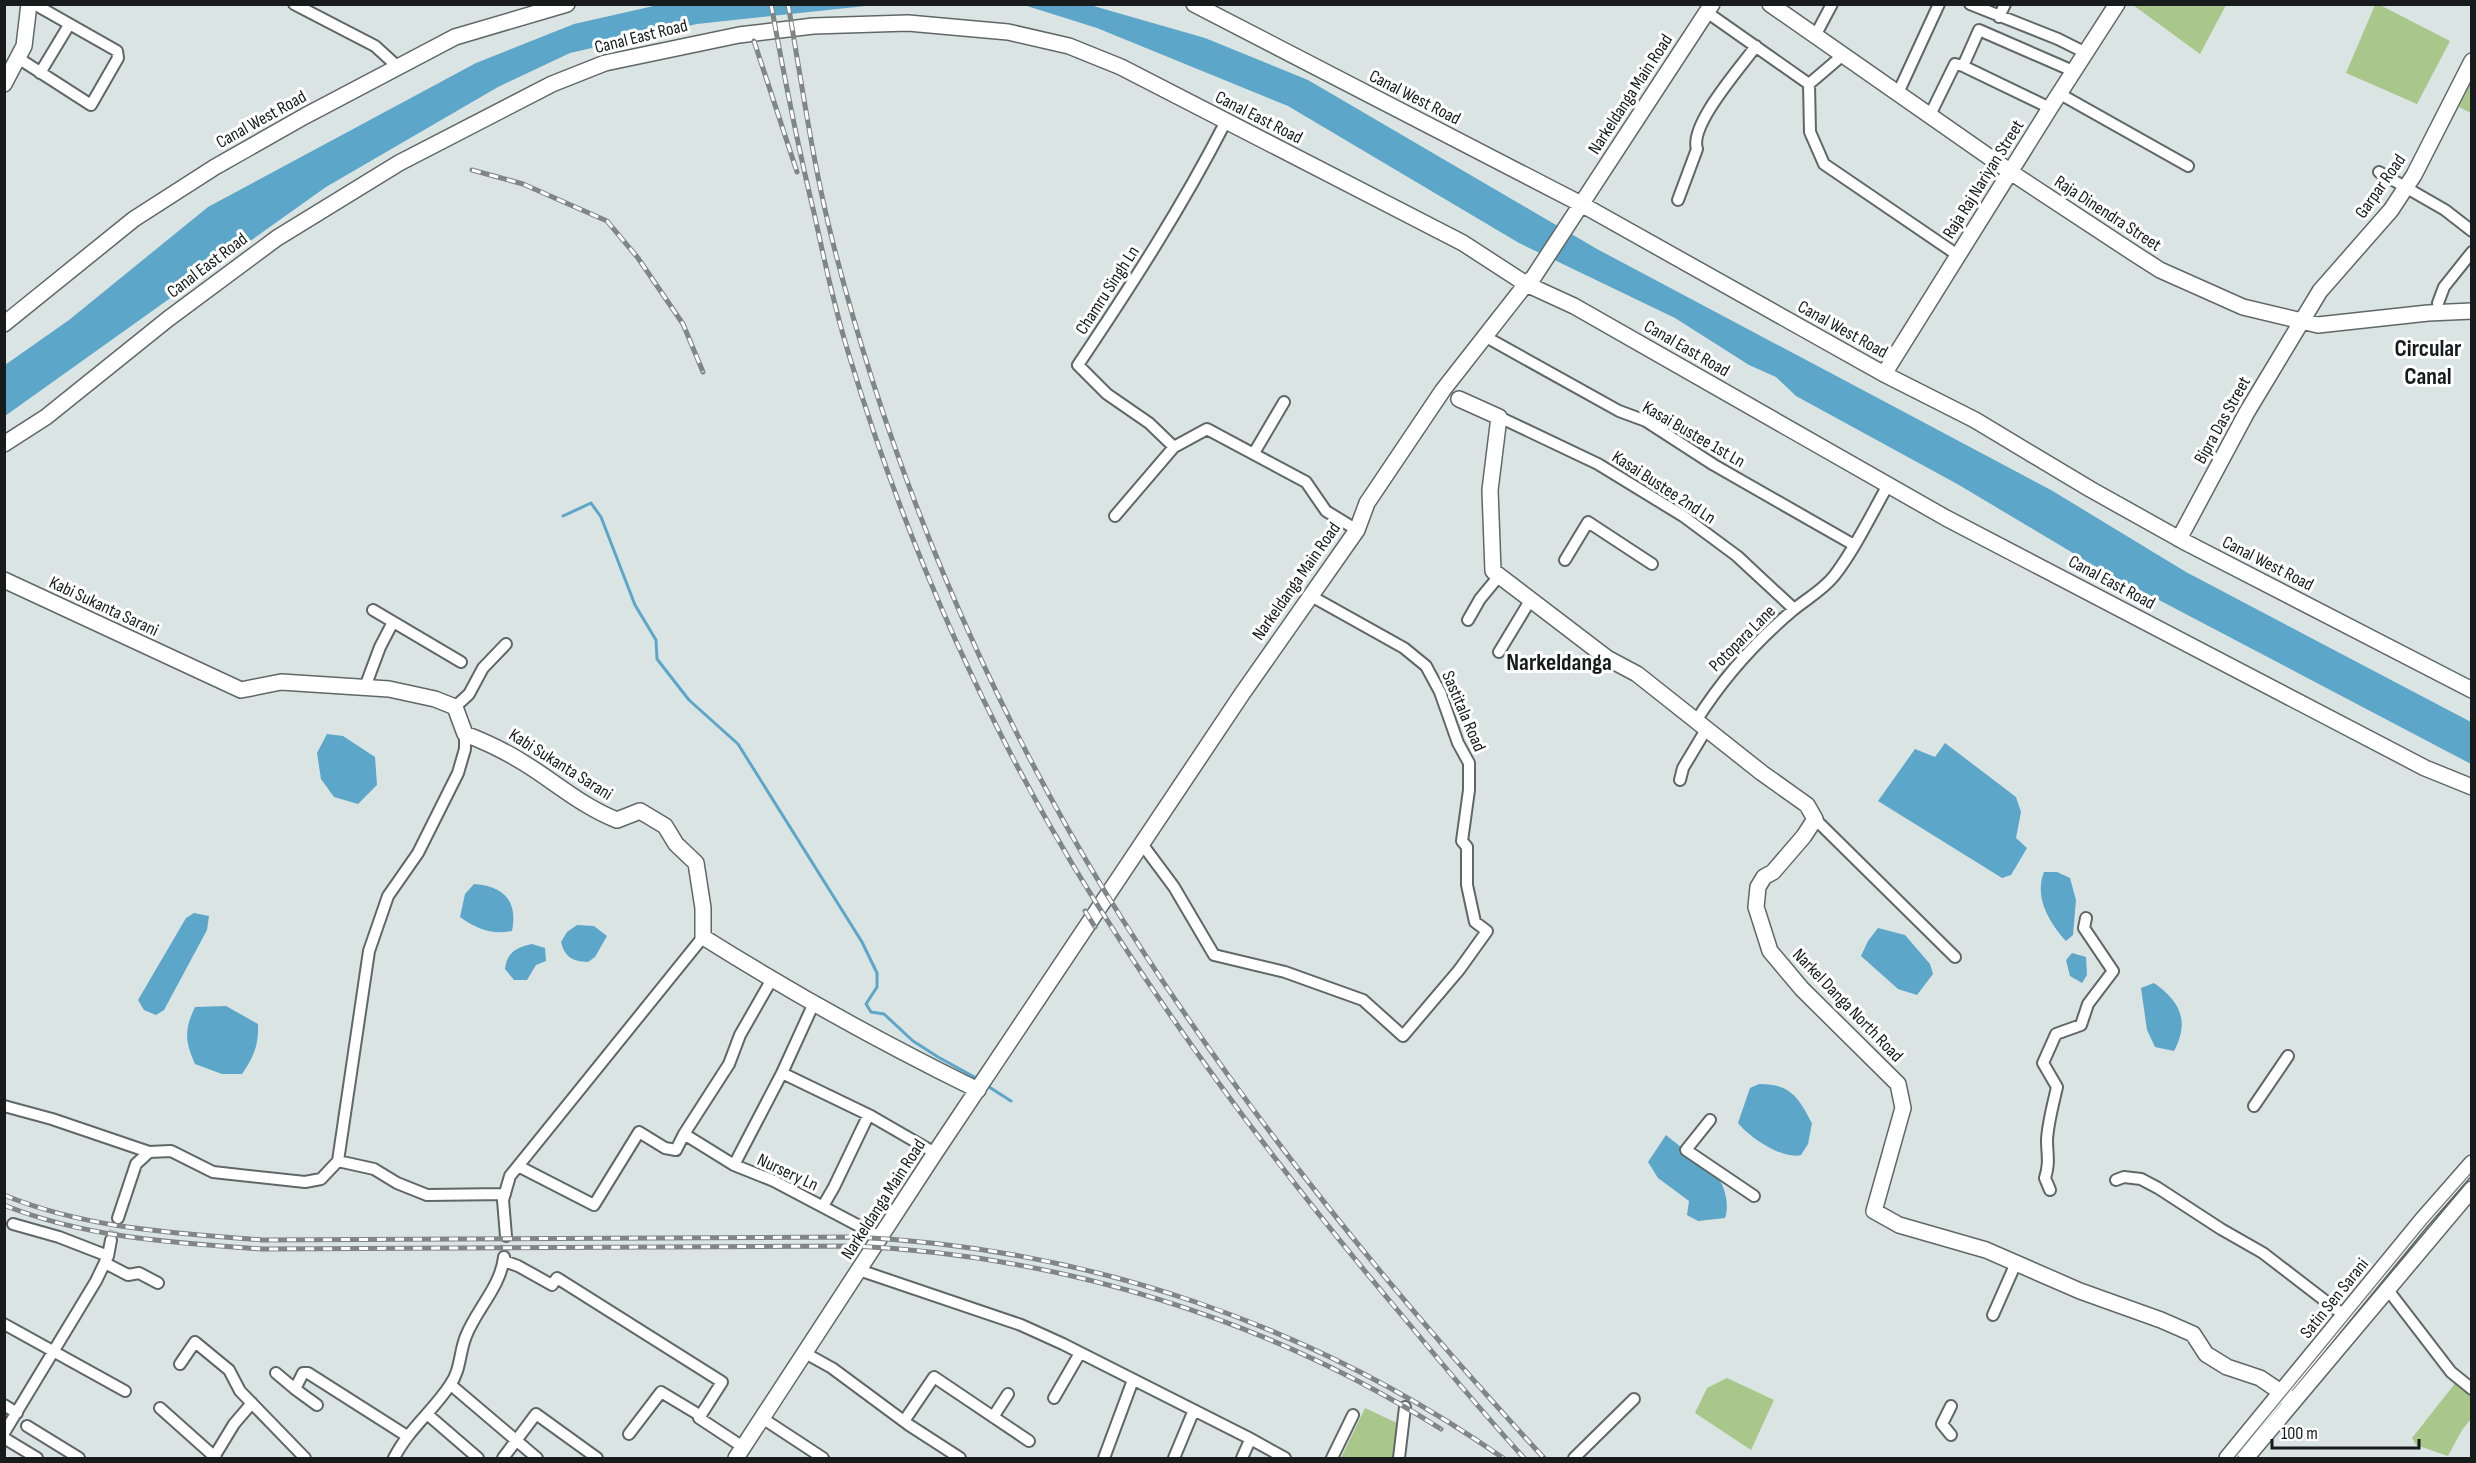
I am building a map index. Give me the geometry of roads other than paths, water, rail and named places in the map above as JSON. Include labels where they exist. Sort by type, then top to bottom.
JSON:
[{"type":"main road","points":[[4,84],[24,46],[29,4]]},
{"type":"main road","name":"Canal West Road","points":[[4,324],[134,219],[215,167],[305,116],[455,37],[567,4]]},
{"type":"main road","name":"Canal West Road","points":[[1194,4],[1884,374],[1975,420],[2179,539],[2472,690]]},
{"type":"main road","name":"Raja Dinendra Street","points":[[1770,4],[2010,171],[2160,270],[2243,307],[2318,325],[2428,313],[2472,311]]},
{"type":"main road","name":"Raja Raj Nariyan Street","points":[[1884,374],[2117,4]]},
{"type":"main road","name":"Narkeldanga Main Road","points":[[740,1453],[935,1153],[1269,654],[1357,530],[1367,503],[1443,390],[1529,281],[1710,8]]},
{"type":"main road","name":"Canal East Road","points":[[4,444],[46,417],[168,319],[277,238],[399,163],[552,84],[604,63],[739,35],[813,26],[908,23],[1008,32],[1060,43],[1100,59],[1463,243],[1946,518],[2425,768],[2471,785]]},
{"type":"main road","name":"Garpar Road","points":[[2301,321],[2320,291],[2391,210],[2407,187],[2472,61]]},
{"type":"main road","name":"Bipra Das Street","points":[[2179,539],[2247,412],[2301,321]]},
{"type":"main road","points":[[1459,399],[1499,417],[1490,489],[1493,571],[1607,658],[1637,674],[1762,773],[1807,804],[1815,819]]},
{"type":"main road","name":"Kabi Sukanta Sarani","points":[[4,580],[241,690],[281,682],[365,687],[389,689],[435,699],[455,707]]},
{"type":"main road","points":[[455,707],[465,734]]},
{"type":"main road","name":"Kabi Sukanta Sarani","points":[[465,734],[495,746],[597,813],[616,820],[640,811],[665,826],[676,844],[696,863],[703,908],[703,937]]},
{"type":"main road","name":"Narkel Danga North Road","points":[[1815,819],[1798,844],[1773,872],[1764,877],[1758,887],[1756,907],[1770,951],[1802,989],[1898,1084],[1903,1107],[1874,1211],[1899,1225],[1986,1250],[2193,1334],[2206,1354],[2227,1367],[2260,1378],[2288,1397]]},
{"type":"main road","points":[[703,937],[772,979],[920,1062],[978,1090]]},
{"type":"main road","name":"Satin Sen Sarani","points":[[2246,1458],[2345,1316],[2421,1220],[2472,1163]]},
{"type":"main road","name":"Satin Sen Sarani","points":[[2227,1458],[2288,1397],[2388,1290],[2472,1189]]},
{"type":"street","points":[[18,58],[88,105],[93,103],[118,54],[34,4]]},
{"type":"street","points":[[294,4],[375,46],[398,67]]},
{"type":"street","points":[[1815,36],[1832,4]]},
{"type":"street","points":[[1898,93],[1939,4]]},
{"type":"street","points":[[1970,4],[2058,39],[2086,53]]},
{"type":"street","points":[[1999,17],[2005,4]]},
{"type":"street","points":[[1710,8],[1756,46],[1809,84]]},
{"type":"street","points":[[40,73],[69,24]]},
{"type":"street","points":[[1963,66],[1979,30],[2073,71]]},
{"type":"street","points":[[1678,201],[1696,149],[1694,141],[1702,120],[1756,46]]},
{"type":"street","points":[[1809,84],[1843,55]]},
{"type":"street","points":[[1930,115],[1955,64],[2050,108]]},
{"type":"street","points":[[1809,84],[1810,132],[1824,164],[1959,256]]},
{"type":"street","points":[[2060,94],[2188,166]]},
{"type":"street","name":"Chamru Singh Ln","points":[[1174,447],[1149,423],[1107,394],[1078,364],[1139,272],[1199,174],[1225,123]]},
{"type":"street","points":[[2379,172],[2445,210],[2472,231]]},
{"type":"street","points":[[2438,303],[2444,287],[2472,252]]},
{"type":"street","name":"Kasai Bustee 1st Ln","points":[[1486,337],[1618,411],[1646,421],[1714,465],[1854,545]]},
{"type":"street","points":[[1254,453],[1284,402]]},
{"type":"street","name":"Kasai Bustee 2nd Ln","points":[[1499,417],[1598,464],[1683,516],[1737,556],[1794,609]]},
{"type":"street","points":[[1115,516],[1174,447],[1207,429],[1306,482],[1326,511],[1357,530]]},
{"type":"street","points":[[1854,545],[1888,485]]},
{"type":"street","points":[[1565,560],[1588,522],[1652,564]]},
{"type":"street","name":"Potopara Lane","points":[[1680,780],[1717,687],[1742,658],[1794,609],[1814,596],[1834,576],[1854,545]]},
{"type":"street","points":[[1468,620],[1480,599],[1499,576]]},
{"type":"street","name":"Sastitala Road","points":[[1142,844],[1174,887],[1214,955],[1285,972],[1364,1000],[1403,1036],[1459,970],[1487,931],[1475,922],[1467,885],[1467,847],[1462,841],[1470,790],[1469,763],[1458,743],[1440,692],[1426,666],[1404,648],[1311,596]]},
{"type":"street","points":[[1499,652],[1531,599]]},
{"type":"street","points":[[373,610],[461,662]]},
{"type":"street","points":[[365,687],[380,647],[393,622]]},
{"type":"street","points":[[455,707],[469,694],[483,668],[506,644]]},
{"type":"street","points":[[4,1106],[52,1119],[149,1152],[171,1151],[213,1172],[305,1182],[321,1179],[338,1161],[369,951],[388,896],[418,853],[458,772],[465,750],[465,734]]},
{"type":"street","points":[[1815,819],[1955,957]]},
{"type":"street","points":[[2050,1190],[2045,1178],[2050,1165],[2047,1142],[2057,1087],[2043,1063],[2056,1034],[2080,1025],[2088,1004],[2113,971],[2084,928],[2086,918]]},
{"type":"street","points":[[506,1236],[503,1200],[510,1176],[548,1126],[641,1016],[703,937]]},
{"type":"street","points":[[518,1166],[594,1205],[639,1132],[665,1148],[676,1150],[729,1064],[740,1035],[772,979]]},
{"type":"street","points":[[734,1165],[782,1073],[814,1003]]},
{"type":"street","points":[[2254,1106],[2288,1056]]},
{"type":"street","points":[[782,1073],[810,1085],[935,1153]]},
{"type":"street","points":[[823,1206],[868,1116]]},
{"type":"street","points":[[1710,1120],[1686,1150],[1754,1196]]},
{"type":"street","name":"Nursery Ln","points":[[684,1134],[734,1165],[774,1180],[880,1237]]},
{"type":"street","points":[[118,1218],[136,1164],[149,1152]]},
{"type":"street","points":[[338,1161],[374,1169],[397,1183],[428,1195],[505,1194]]},
{"type":"street","points":[[2116,1180],[2124,1177],[2141,1179],[2158,1188],[2221,1229],[2264,1253],[2345,1316]]},
{"type":"street","points":[[13,1224],[59,1238],[106,1259],[128,1275],[139,1273],[158,1283]]},
{"type":"street","points":[[36,1458],[4,1436],[56,1351],[106,1259],[111,1240]]},
{"type":"street","points":[[394,1458],[407,1436],[451,1385],[458,1371],[465,1337],[492,1289],[504,1258],[552,1285],[557,1278],[722,1382],[699,1418],[740,1453]]},
{"type":"street","points":[[1993,1315],[2016,1263]]},
{"type":"street","points":[[859,1270],[1021,1325],[1194,1410],[1285,1458]]},
{"type":"street","points":[[2388,1290],[2451,1372],[2472,1389]]},
{"type":"street","points":[[4,1324],[125,1390]]},
{"type":"street","points":[[180,1364],[195,1342],[229,1370],[240,1391],[305,1458]]},
{"type":"street","points":[[805,1353],[866,1392],[904,1421],[960,1458]]},
{"type":"street","points":[[1054,1398],[1080,1353]]},
{"type":"street","points":[[276,1373],[317,1404]]},
{"type":"street","points":[[295,1389],[303,1374],[308,1373],[407,1436]]},
{"type":"street","points":[[904,1421],[934,1377],[1029,1441]]},
{"type":"street","points":[[1104,1458],[1133,1380]]},
{"type":"street","points":[[451,1385],[537,1458]]},
{"type":"street","points":[[629,1434],[661,1392],[701,1416]]},
{"type":"street","points":[[993,1417],[1008,1394]]},
{"type":"street","points":[[1574,1458],[1634,1400]]},
{"type":"street","points":[[160,1408],[215,1458],[234,1424],[252,1403]]},
{"type":"street","points":[[4,1406],[16,1413]]},
{"type":"street","points":[[1951,1406],[1942,1424],[1951,1435]]},
{"type":"street","points":[[1399,1458],[1405,1407]]},
{"type":"street","points":[[1174,1458],[1194,1410]]},
{"type":"street","points":[[428,1414],[478,1458]]},
{"type":"street","points":[[502,1458],[536,1414],[597,1458]]},
{"type":"street","points":[[1332,1458],[1353,1414]]},
{"type":"street","points":[[762,1418],[823,1458]]},
{"type":"street","points":[[27,1426],[79,1458]]},
{"type":"street","points":[[1242,1458],[1250,1440]]},
{"type":"water","points":[[658,5],[875,5],[697,24],[570,53],[498,87],[326,187],[5,416],[5,365],[69,320],[208,207],[476,63],[574,24]]},
{"type":"water","points":[[972,5],[1090,5],[1205,38],[1308,80],[1597,249],[2051,490],[2186,572],[2471,722],[2471,764],[2098,568],[1959,485],[1796,396],[1776,377],[1749,365],[1675,318],[1519,243],[1288,106],[1097,28],[1027,6]]},
{"type":"water","points":[[327,734],[343,736],[375,757],[377,785],[358,804],[334,797],[321,779],[317,753]]},
{"type":"water","points":[[1945,743],[2016,797],[2021,812],[2016,838],[2027,848],[2011,875],[2002,878],[1878,801],[1915,749],[1935,757]]},
{"type":"water","points":[[2044,872],[2057,872],[2070,878],[2076,900],[2073,935],[2066,941],[2054,926],[2042,900],[2041,881]]},
{"type":"water","points":[[474,884],[484,885],[501,892],[511,903],[512,931],[485,930],[460,917],[465,894]]},
{"type":"water","points":[[194,913],[209,916],[207,930],[164,1010],[156,1015],[144,1010],[138,1000],[186,918]]},
{"type":"water","points":[[577,925],[594,926],[607,936],[595,957],[588,962],[570,958],[561,942],[567,932]]},
{"type":"water","points":[[1878,928],[1905,935],[1930,964],[1933,974],[1917,995],[1898,989],[1861,956],[1868,941]]},
{"type":"water","points":[[532,944],[545,948],[546,961],[536,965],[527,980],[514,980],[505,969],[510,954]]},
{"type":"water","points":[[2072,953],[2086,957],[2087,975],[2082,983],[2070,976],[2066,960]]},
{"type":"water","points":[[2154,983],[2170,997],[2180,1013],[2181,1030],[2174,1051],[2155,1047],[2147,1030],[2141,988]]},
{"type":"water","points":[[226,1006],[258,1024],[255,1050],[242,1074],[222,1074],[195,1064],[189,1049],[187,1036],[189,1022],[195,1007]]},
{"type":"water","points":[[1759,1084],[1786,1089],[1798,1099],[1807,1114],[1812,1123],[1808,1144],[1801,1155],[1794,1156],[1776,1151],[1750,1135],[1738,1123],[1750,1088]]},
{"type":"water","points":[[1666,1135],[1720,1181],[1726,1199],[1725,1218],[1698,1221],[1687,1215],[1689,1201],[1658,1178],[1648,1162]]},
{"type":"waterway","points":[[563,516],[591,503],[601,517],[635,605],[656,640],[657,659],[689,700],[738,744],[862,942],[877,973],[877,987],[866,1004],[871,1012],[884,1014],[913,1041],[978,1079]]},
{"type":"waterway","points":[[986,1085],[1011,1101]]},
{"type":"tunnel","points":[[111,1240],[118,1218]]},
{"type":"tunnel","points":[[504,1255],[506,1236]]},
{"type":"tram line","points":[[2234,1458],[2426,1224],[2472,1172]]},
{"type":"railway","points":[[771,4],[786,85],[839,321],[870,422],[893,488],[946,618],[1006,745],[1074,867],[1112,928],[1233,1103],[1364,1270],[1524,1458]]},
{"type":"railway","points":[[788,4],[826,214],[856,327],[882,411],[945,576],[980,657],[1019,737],[1060,815],[1104,890],[1152,965],[1256,1112],[1310,1184],[1425,1325],[1544,1458]]},
{"type":"railway","points":[[754,41],[797,172]]},
{"type":"railway","points":[[472,170],[523,184],[607,221],[638,258],[683,324],[703,372]]},
{"type":"railway","points":[[1085,911],[1095,927]]},
{"type":"railway","points":[[4,1195],[67,1215],[132,1228],[262,1240],[855,1237],[942,1244],[1028,1257],[1112,1277],[1195,1302],[1275,1333],[1354,1369],[1430,1411],[1503,1458]]},
{"type":"railway","points":[[4,1205],[66,1225],[99,1232],[164,1241],[262,1249],[855,1246],[932,1252],[1009,1263],[1085,1279],[1160,1300],[1233,1325],[1305,1355],[1374,1390],[1441,1429]]},
{"type":"district","name":"Circular Canal","points":[[2428,362]]},
{"type":"district","name":"Narkeldanga","points":[[1559,662]]}]
